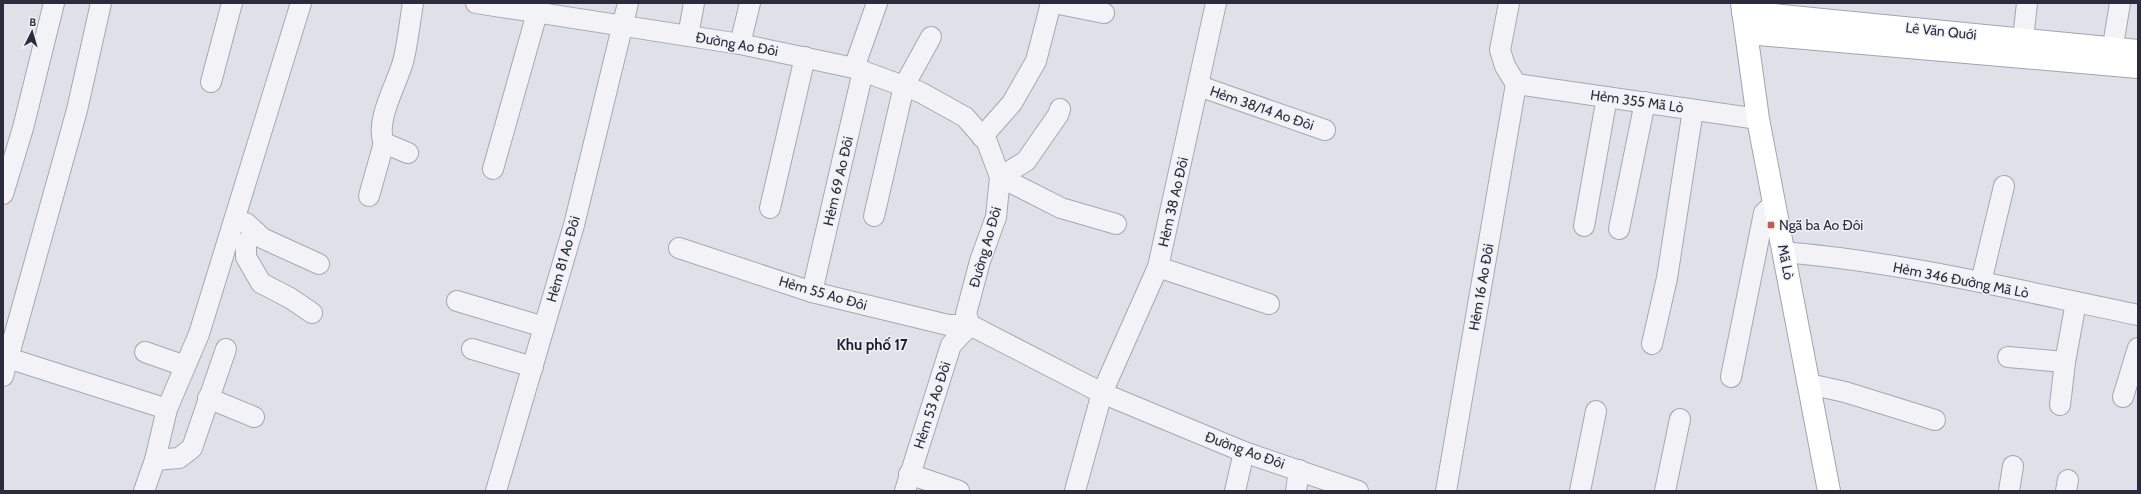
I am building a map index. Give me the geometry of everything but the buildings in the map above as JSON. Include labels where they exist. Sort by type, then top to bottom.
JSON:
[{"type":"main road","name":"Lê Văn Quới","points":[[1743,7],[2023,39],[2111,56],[2138,67]]},
{"type":"main road","name":"Mã Lò","points":[[1743,7],[1758,119],[1829,491]]},
{"type":"main road","name":"Lê Văn Quới","points":[[1747,33],[2111,56],[2138,51]]},
{"type":"street","points":[[3,194],[23,128],[54,3]]},
{"type":"street","points":[[101,3],[77,110],[5,367],[167,409]]},
{"type":"street","points":[[211,82],[232,3]]},
{"type":"street","points":[[144,491],[155,460],[167,409],[199,334],[301,3]]},
{"type":"street","points":[[369,196],[384,143],[381,136],[383,118],[404,59],[413,3]]},
{"type":"street","name":"Đường Ao Đôi","points":[[476,3],[517,6],[537,13],[740,44],[805,57],[858,70],[920,92],[965,117],[987,142],[1000,177],[996,217],[980,261],[966,314],[970,325],[1102,393],[1244,452],[1358,491]]},
{"type":"street","name":"Hẻm 81 Ao Đôi","points":[[496,491],[574,225],[628,3]]},
{"type":"street","points":[[688,36],[694,3]]},
{"type":"street","points":[[740,44],[750,3]]},
{"type":"street","name":"Hẻm 69 Ao Đôi","points":[[812,292],[858,70],[877,3]]},
{"type":"street","points":[[982,137],[1012,103],[1036,61],[1051,3]]},
{"type":"street","points":[[1054,3],[1104,13]]},
{"type":"street","name":"Hẻm 38 Ao Đôi","points":[[1075,491],[1102,393],[1158,267],[1199,86],[1216,3]]},
{"type":"street","points":[[1509,3],[1500,50],[1505,66],[1516,84]]},
{"type":"street","points":[[2023,39],[2027,3]]},
{"type":"street","points":[[2111,56],[2120,3]]},
{"type":"street","points":[[493,169],[537,13]]},
{"type":"street","points":[[874,216],[904,86],[931,37]]},
{"type":"street","points":[[770,208],[805,57]]},
{"type":"street","name":"Hẻm 355 Mã Lò","points":[[1516,84],[1758,119]]},
{"type":"street","name":"Hẻm 16 Ao Đôi","points":[[1446,491],[1516,84]]},
{"type":"street","name":"Hẻm 38/14 Ao Đôi","points":[[1199,86],[1325,130]]},
{"type":"street","points":[[1584,226],[1607,97]]},
{"type":"street","points":[[1619,229],[1645,102]]},
{"type":"street","points":[[1000,177],[1026,161],[1058,115],[1060,108]]},
{"type":"street","points":[[1652,344],[1667,278],[1693,110]]},
{"type":"street","points":[[384,143],[408,153]]},
{"type":"street","points":[[1000,177],[1061,208],[1116,224]]},
{"type":"street","points":[[1981,282],[2004,186]]},
{"type":"street","points":[[1731,377],[1764,213],[1774,204]]},
{"type":"street","points":[[236,214],[262,238],[319,264]]},
{"type":"street","points":[[256,232],[246,242],[246,257],[261,283],[290,298],[312,313]]},
{"type":"street","name":"Hẻm 55 Ao Đôi","points":[[679,248],[812,292],[948,325],[970,325]]},
{"type":"street","name":"Hẻm 346 Đường Mã Lò","points":[[1783,252],[1819,255],[1981,282],[2138,315]]},
{"type":"street","points":[[1158,267],[1269,304]]},
{"type":"street","points":[[457,301],[544,327]]},
{"type":"street","points":[[2060,405],[2065,362],[2076,302]]},
{"type":"street","name":"Hẻm 53 Ao Đôi","points":[[906,483],[951,344],[970,325]]},
{"type":"street","points":[[2123,398],[2138,348]]},
{"type":"street","points":[[155,460],[179,458],[192,448],[226,349]]},
{"type":"street","points":[[472,349],[533,367]]},
{"type":"street","points":[[145,352],[185,366]]},
{"type":"street","points":[[2008,357],[2065,362]]},
{"type":"street","points":[[1809,384],[1845,392],[1935,420]]},
{"type":"street","points":[[208,398],[254,417]]},
{"type":"street","points":[[1580,491],[1596,411]]},
{"type":"street","points":[[1665,491],[1680,420]]},
{"type":"street","points":[[1235,491],[1244,452]]},
{"type":"street","points":[[2009,491],[2014,466]]},
{"type":"street","points":[[1296,491],[1299,470]]},
{"type":"street","points":[[906,483],[959,491]]},
{"type":"place","name":"Ngã ba Ao Đôi","points":[[1771,225]]},
{"type":"district","name":"Khu phố 17","points":[[872,345]]}]
